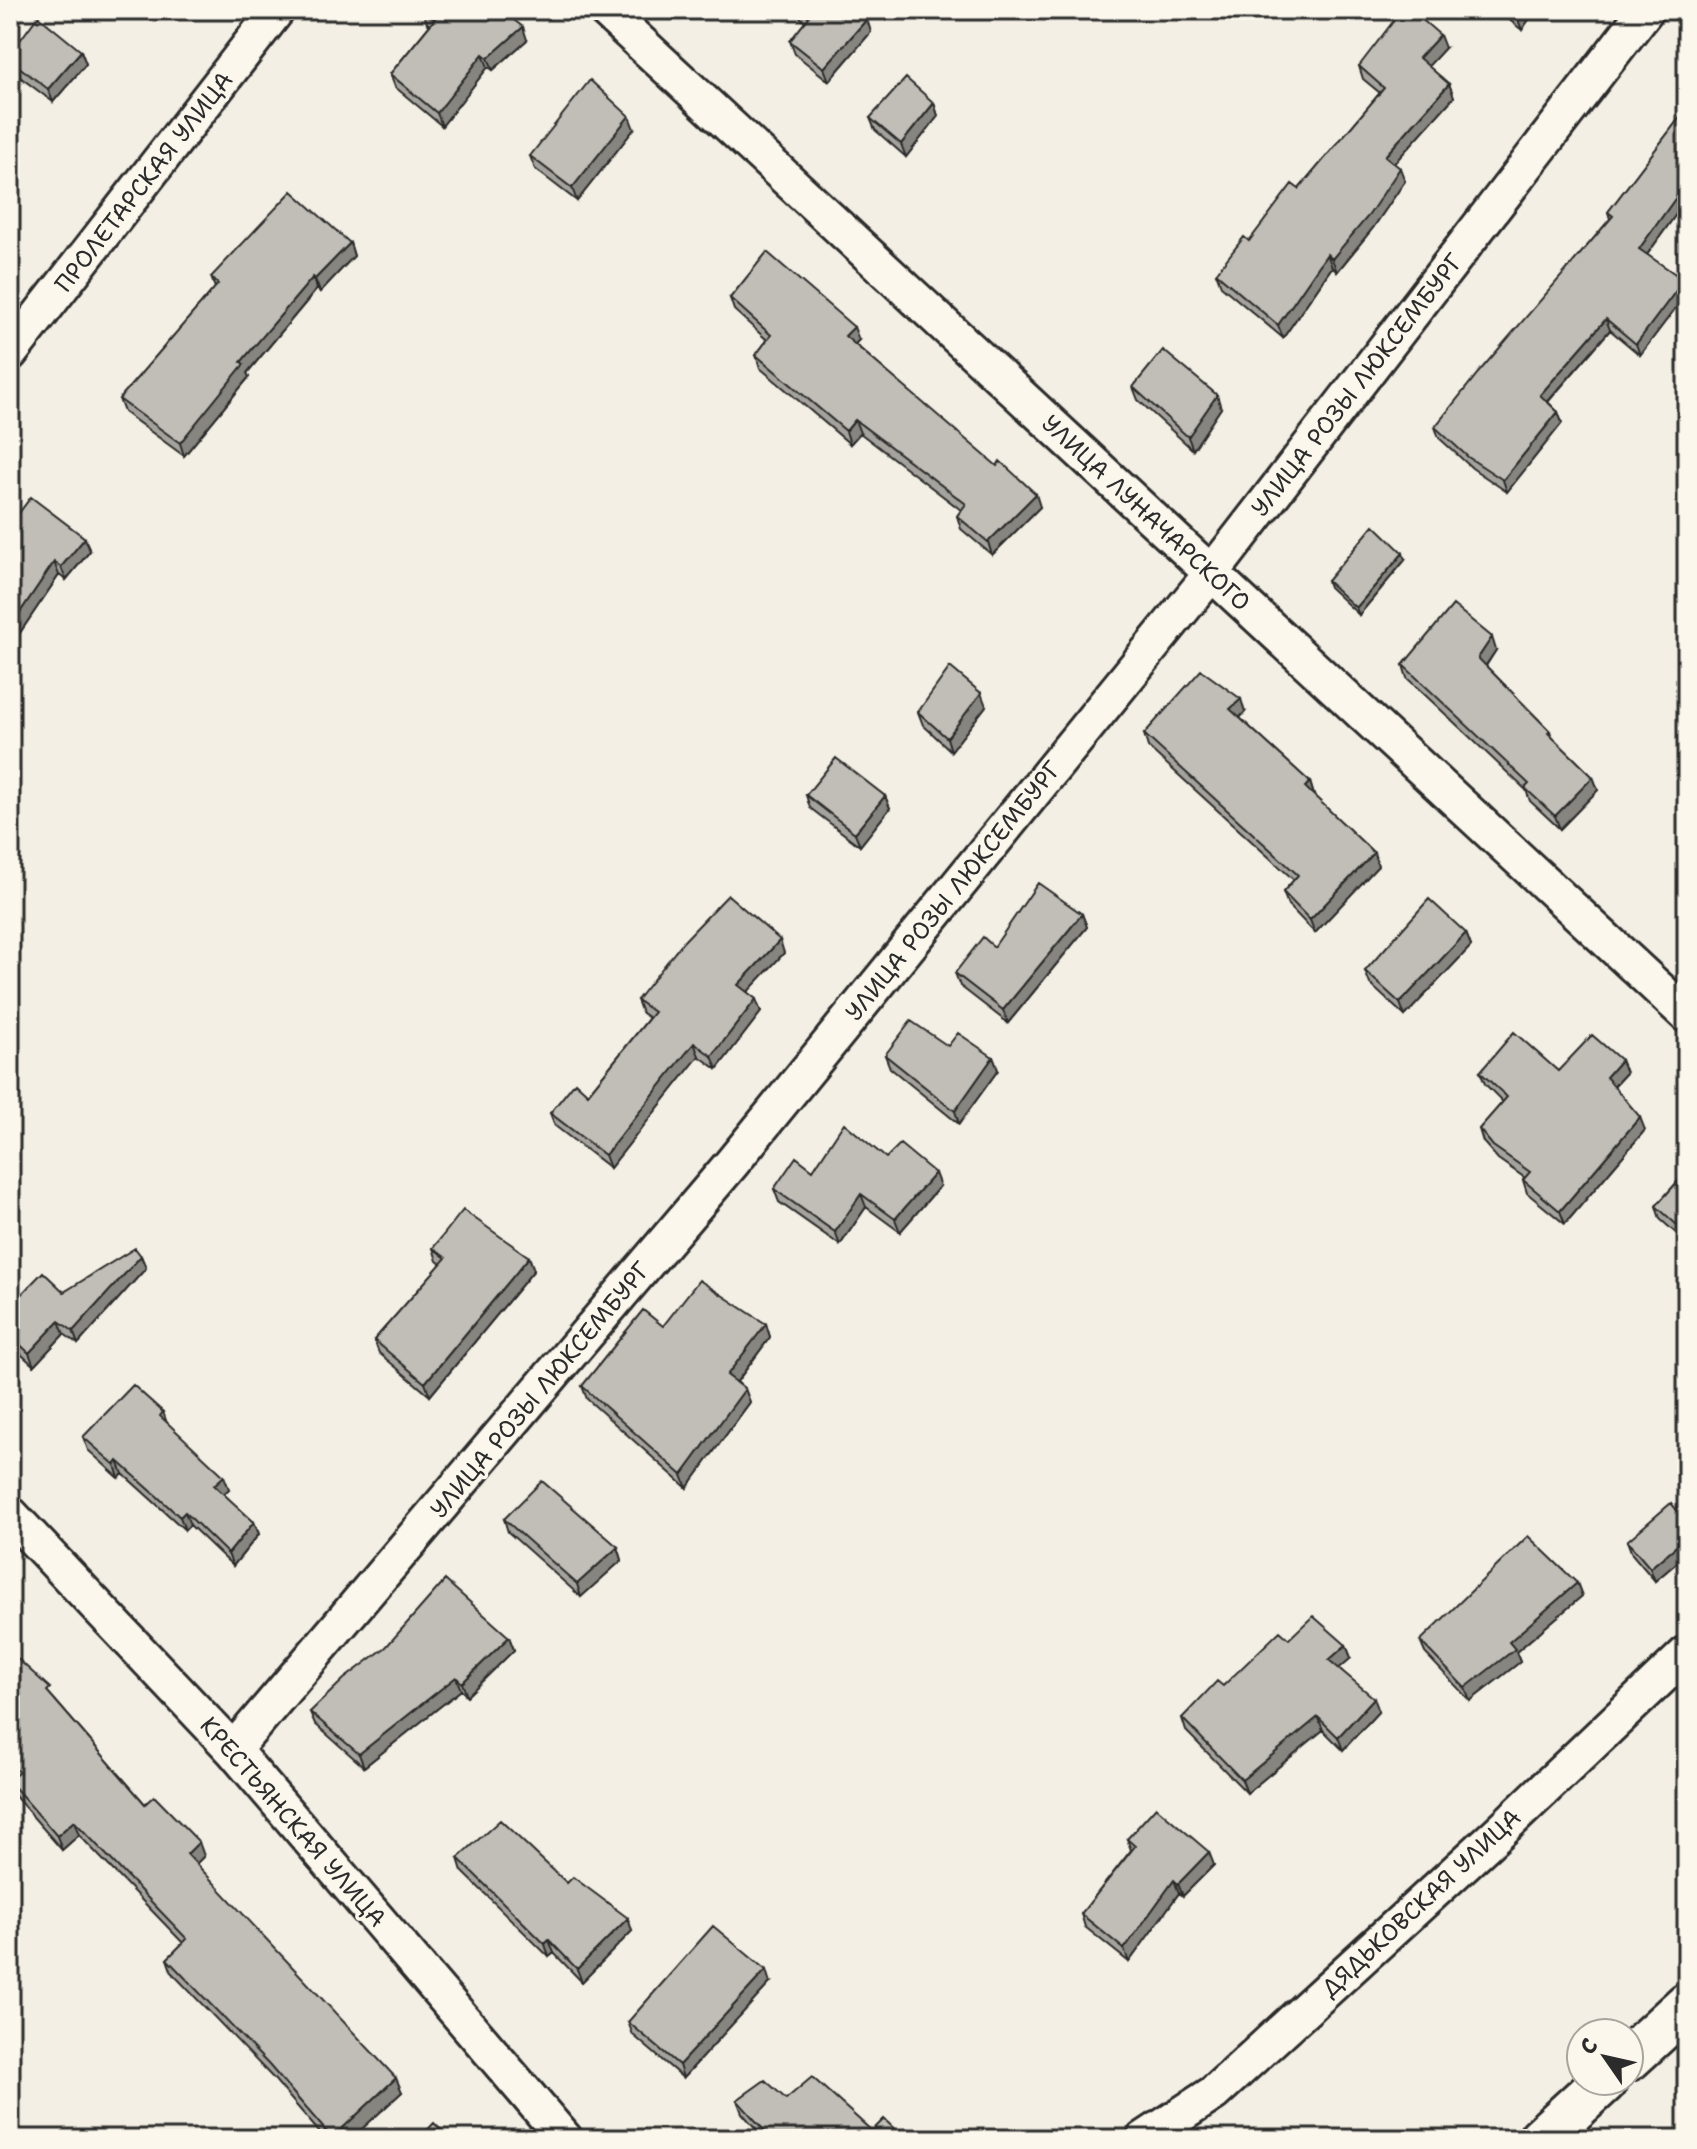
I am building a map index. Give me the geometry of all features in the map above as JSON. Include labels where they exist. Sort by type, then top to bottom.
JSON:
[{"type":"main road","points":[[1645,2043],[1687,2005]]},
{"type":"main road","points":[[1541,2139],[1587,2097]]},
{"type":"street","name":"УЛИЦА ЛУНАЧАРСКОГО","points":[[605,10],[1687,1015]]},
{"type":"street","name":"УЛИЦА РОЗЫ ЛЮКСЕМБУРГ","points":[[233,1750],[732,1163],[1211,574],[1646,10]]},
{"type":"street","name":"ПРОЛЕТАРСКАЯ УЛИЦА","points":[[10,353],[260,17]]},
{"type":"street","name":"КРЕСТЬЯНСКАЯ УЛИЦА","points":[[10,1514],[233,1750],[565,2139]]},
{"type":"street","name":"ДЯДЬКОВСКАЯ УЛИЦА","points":[[1144,2139],[1214,2093],[1498,1833],[1687,1653]]},
{"type":"building","points":[[422,10],[501,10],[523,27],[488,58],[483,54],[437,113],[390,74],[435,19]]},
{"type":"building","points":[[802,10],[856,10],[867,19],[824,68],[790,41],[809,17]]},
{"type":"building","points":[[1402,10],[1411,10],[1440,35],[1419,58],[1449,84],[1385,156],[1400,168],[1369,215],[1332,259],[1327,254],[1278,325],[1216,273],[1244,237],[1249,241],[1292,184],[1299,189],[1384,88],[1359,66]]},
{"type":"building","points":[[1509,10],[1522,10],[1517,17]]},
{"type":"building","points":[[38,16],[81,51],[48,89],[10,60],[10,54]]},
{"type":"building","points":[[906,78],[934,103],[901,144],[870,118]]},
{"type":"building","points":[[590,80],[629,116],[572,188],[530,156]]},
{"type":"building","points":[[1687,108],[1687,182],[1639,249],[1684,280],[1636,344],[1606,319],[1540,395],[1558,412],[1503,480],[1468,457],[1435,427],[1613,216],[1608,212]]},
{"type":"building","points":[[292,191],[350,243],[315,279],[313,277],[241,362],[244,364],[180,443],[119,399],[218,284],[211,277]]},
{"type":"building","points":[[767,252],[854,327],[845,336],[997,466],[1000,461],[1036,494],[988,542],[957,516],[966,504],[855,420],[846,431],[756,355],[771,335],[730,298]]},
{"type":"building","points":[[1163,350],[1217,395],[1188,437],[1133,387]]},
{"type":"building","points":[[31,497],[85,538],[61,567],[54,562],[10,627],[10,525]]},
{"type":"building","points":[[1374,525],[1403,553],[1356,608],[1327,581]]},
{"type":"building","points":[[1453,605],[1492,637],[1478,658],[1593,777],[1555,816],[1525,788],[1529,784],[1403,665]]},
{"type":"building","points":[[950,667],[981,693],[947,738],[918,712]]},
{"type":"building","points":[[1201,670],[1241,699],[1230,709],[1310,782],[1305,787],[1374,853],[1310,920],[1283,892],[1298,875],[1144,734]]},
{"type":"building","points":[[836,758],[885,796],[855,833],[806,795]]},
{"type":"building","points":[[1038,883],[1082,914],[1003,1010],[955,973],[983,937],[994,947]]},
{"type":"building","points":[[728,895],[780,940],[738,985],[756,999],[712,1056],[694,1043],[605,1155],[550,1113],[575,1082],[588,1094],[654,1012],[637,1000],[683,942]]},
{"type":"building","points":[[1429,899],[1466,933],[1400,1003],[1365,971]]},
{"type":"building","points":[[911,1021],[948,1046],[958,1033],[993,1057],[955,1111],[885,1055]]},
{"type":"building","points":[[1514,1032],[1558,1071],[1592,1035],[1621,1060],[1606,1077],[1640,1117],[1560,1211],[1523,1180],[1530,1172],[1493,1146],[1479,1129],[1507,1097],[1480,1072]]},
{"type":"building","points":[[844,1123],[886,1158],[900,1144],[935,1173],[895,1219],[861,1194],[835,1232],[774,1189],[796,1157],[813,1170]]},
{"type":"building","points":[[1687,1171],[1687,1234],[1656,1206]]},
{"type":"building","points":[[463,1210],[529,1257],[425,1383],[374,1340],[446,1258],[433,1248]]},
{"type":"building","points":[[135,1248],[141,1256],[73,1331],[59,1321],[29,1353],[10,1335],[10,1306],[43,1272],[64,1292]]},
{"type":"building","points":[[699,1280],[766,1324],[727,1375],[745,1389],[682,1475],[582,1386],[643,1310],[663,1326]]},
{"type":"building","points":[[133,1385],[163,1412],[160,1416],[224,1476],[214,1485],[254,1522],[228,1554],[185,1512],[180,1517],[118,1461],[115,1465],[83,1437]]},
{"type":"building","points":[[542,1481],[618,1547],[577,1584],[504,1519]]},
{"type":"building","points":[[1671,1503],[1687,1522],[1687,1537],[1650,1568],[1627,1541]]},
{"type":"building","points":[[1528,1536],[1577,1583],[1509,1642],[1515,1649],[1465,1688],[1420,1641]]},
{"type":"building","points":[[445,1580],[509,1637],[462,1683],[456,1677],[359,1754],[310,1712],[344,1679],[386,1647]]},
{"type":"building","points":[[1313,1616],[1346,1645],[1329,1660],[1374,1698],[1338,1737],[1318,1717],[1242,1780],[1182,1718],[1217,1681],[1223,1686],[1280,1631],[1289,1639]]},
{"type":"building","points":[[10,1652],[50,1688],[47,1691],[145,1804],[154,1796],[199,1842],[187,1854],[396,2078],[332,2138],[269,2065],[167,1959],[187,1939],[74,1821],[57,1836],[10,1782],[19,1772],[10,1764]]},
{"type":"building","points":[[1156,1807],[1209,1852],[1178,1884],[1174,1880],[1124,1949],[1081,1914],[1135,1846],[1127,1839]]},
{"type":"building","points":[[500,1820],[567,1883],[573,1877],[628,1918],[577,1969],[549,1940],[545,1944],[458,1858]]},
{"type":"building","points":[[713,1926],[766,1970],[679,2065],[628,2022]]},
{"type":"building","points":[[812,2077],[872,2131],[884,2119],[905,2139],[772,2139],[737,2100],[765,2080],[786,2099]]},
{"type":"building","points":[[434,2123],[450,2139],[419,2139]]}]
